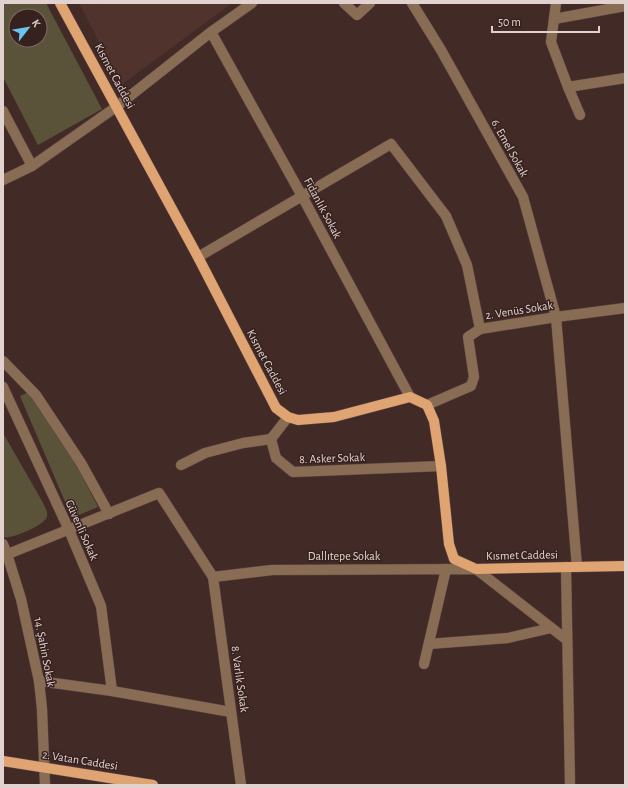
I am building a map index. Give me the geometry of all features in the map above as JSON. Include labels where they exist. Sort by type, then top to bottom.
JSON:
[{"type":"main road","name":"Kısmet Caddesi","points":[[60,3],[198,257],[276,408],[288,417]]},
{"type":"main road","points":[[288,417],[298,420],[334,417],[410,397],[428,406]]},
{"type":"main road","name":"Kısmet Caddesi","points":[[428,406],[434,420],[441,466],[449,544],[454,559],[476,569],[625,566]]},
{"type":"main road","name":"2. Vatan Caddesi","points":[[3,761],[115,782],[154,785]]},
{"type":"street","points":[[3,180],[32,166],[116,107],[211,32],[252,3]]},
{"type":"street","points":[[344,3],[357,16],[370,3]]},
{"type":"street","name":"6. Emel Sokak","points":[[412,3],[442,50],[523,197],[556,317],[577,567]]},
{"type":"street","points":[[556,3],[552,42],[580,115]]},
{"type":"street","points":[[554,19],[625,6]]},
{"type":"street","name":"Fidanlık Sokak","points":[[211,32],[302,196],[410,397]]},
{"type":"street","points":[[568,87],[625,78]]},
{"type":"street","points":[[3,111],[32,166]]},
{"type":"street","points":[[198,257],[391,144],[446,216],[467,265],[480,329]]},
{"type":"street","name":"2. Venüs Sokak","points":[[428,406],[471,386],[474,377],[468,337],[480,329],[625,308]]},
{"type":"street","points":[[3,361],[36,395],[81,463],[109,514]]},
{"type":"street","name":"Güvenli Sokak","points":[[3,387],[69,530],[101,606],[112,691]]},
{"type":"street","points":[[181,465],[205,453],[243,443],[271,439],[288,417]]},
{"type":"street","name":"8. Asker Sokak","points":[[271,439],[276,458],[293,472],[441,466]]},
{"type":"street","points":[[5,555],[159,493],[213,577]]},
{"type":"street","name":"14. Şahin Sokak","points":[[3,544],[5,555],[22,599],[39,681],[42,709],[45,785]]},
{"type":"street","points":[[566,567],[566,640],[570,785]]},
{"type":"street","points":[[424,664],[446,569]]},
{"type":"street","points":[[476,569],[566,640]]},
{"type":"street","name":"Dallıtepe Sokak","points":[[213,577],[272,570],[476,569]]},
{"type":"street","name":"8. Varlık Sokak","points":[[213,577],[241,785]]},
{"type":"street","points":[[429,644],[508,638],[551,628]]},
{"type":"street","points":[[39,681],[112,691],[231,712]]},
{"type":"shaded area","points":[[3,3],[46,3],[102,109],[38,145],[3,77]]},
{"type":"shaded area","points":[[79,3],[232,3],[121,85]]},
{"type":"shaded area","points":[[29,392],[73,458],[98,507],[72,518],[20,396]]},
{"type":"shaded area","points":[[3,433],[42,501],[47,514],[46,519],[37,526],[25,532],[8,537],[3,537]]}]
